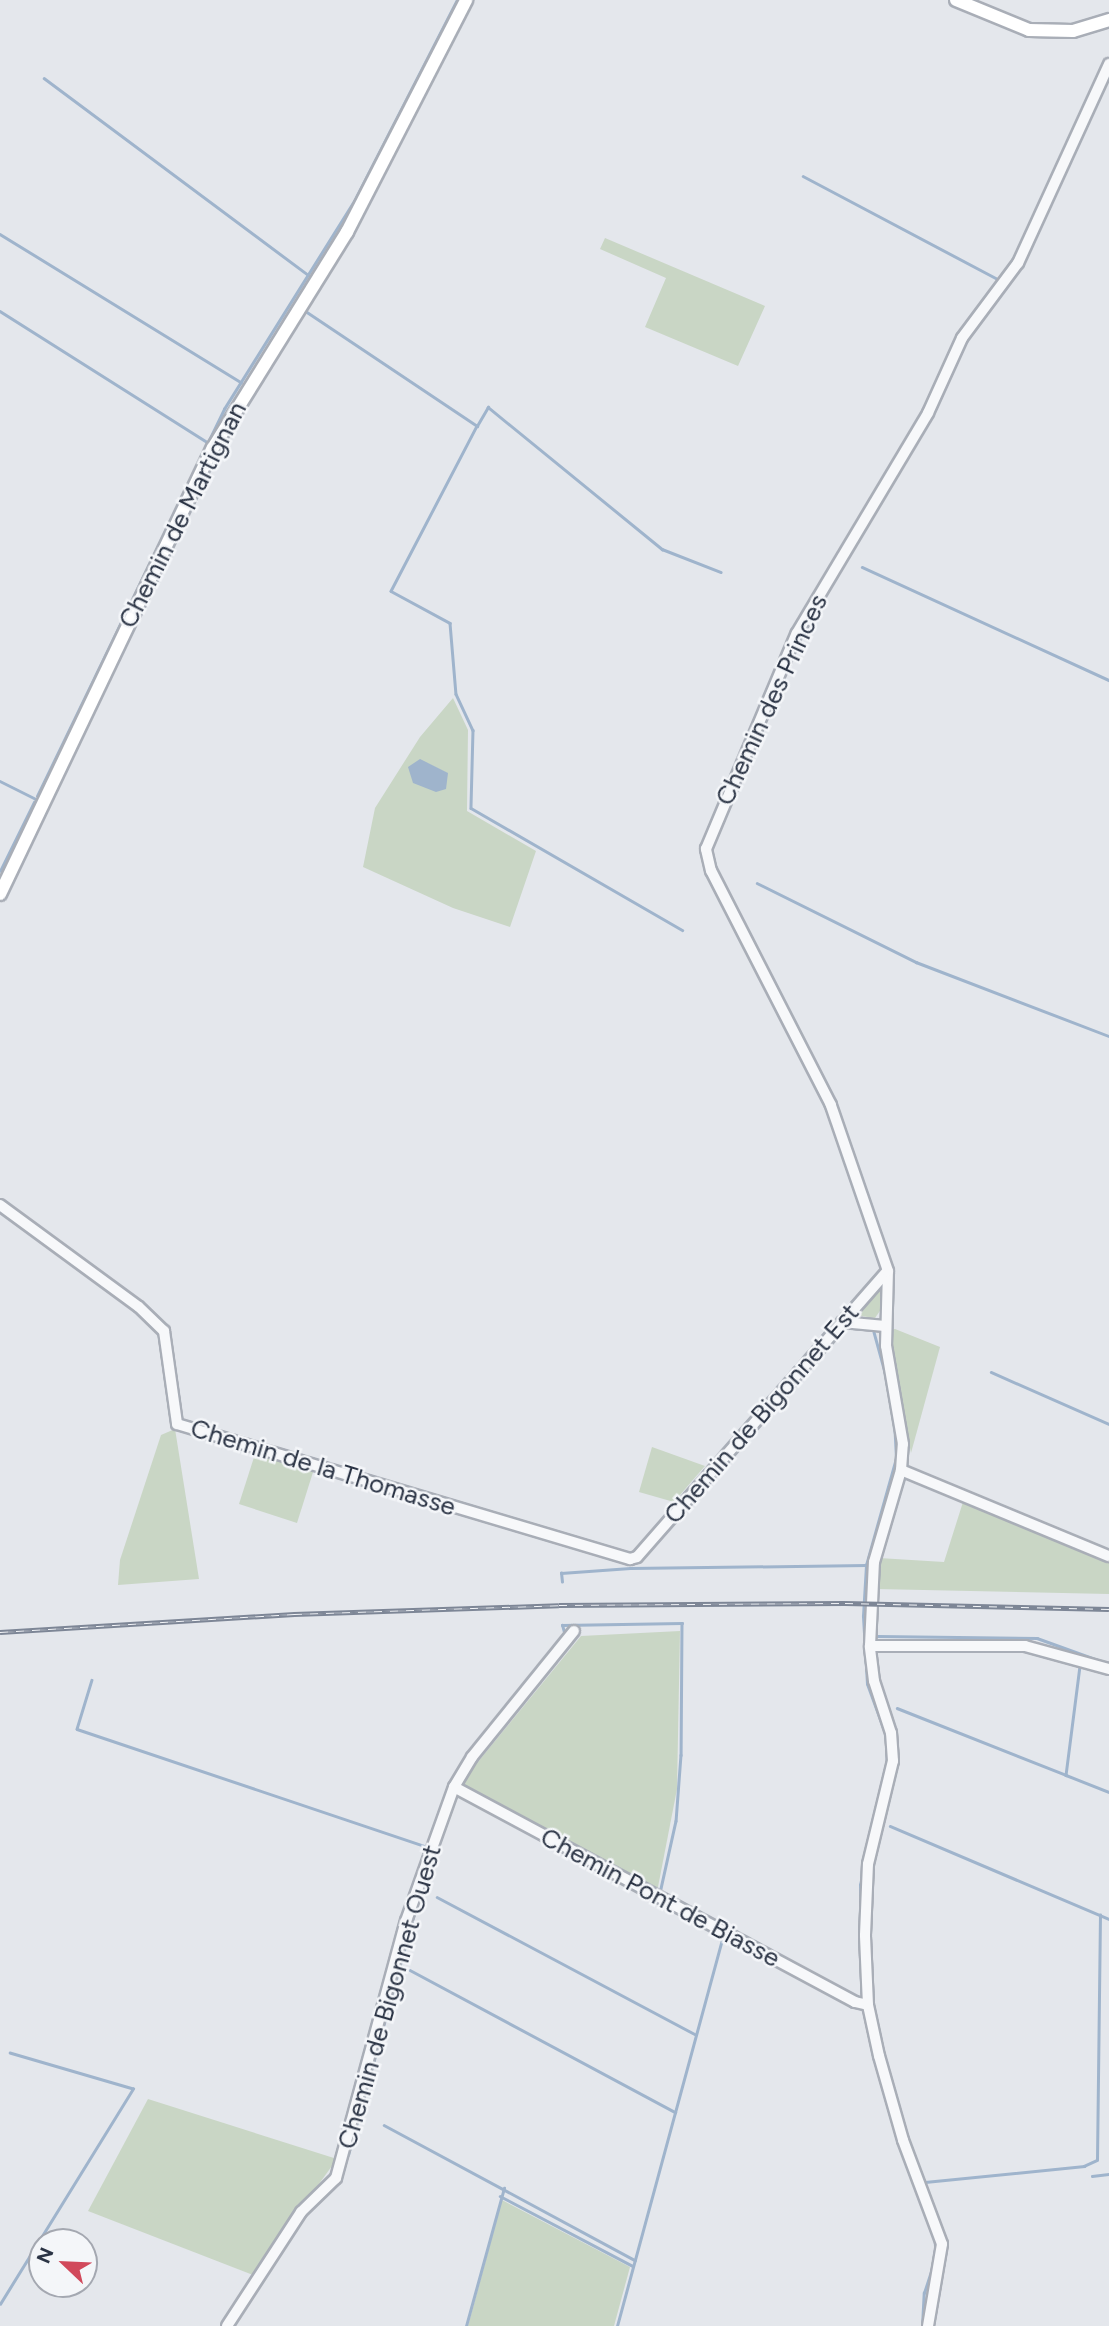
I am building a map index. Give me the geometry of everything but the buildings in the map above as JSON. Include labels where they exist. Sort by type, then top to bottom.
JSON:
[{"type":"main road","name":"Chemin de Martignan","points":[[0,894],[212,448],[347,232],[466,0]]},
{"type":"main road","points":[[956,0],[1029,30],[1073,31],[1109,20]]},
{"type":"street","name":"Chemin des Princes","points":[[928,2326],[930,2295],[941,2255],[940,2234],[903,2140],[868,2005],[866,1881],[893,1746],[874,1681],[870,1646],[874,1562],[901,1470],[903,1444],[885,1326],[888,1271],[831,1105],[711,871],[706,849],[797,633],[928,413],[962,338],[1018,263],[1109,64]]},
{"type":"street","name":"Chemin de la Thomasse","points":[[0,1205],[139,1307],[164,1331],[177,1424],[626,1558],[636,1557]]},
{"type":"street","name":"Chemin de Bigonnet Est","points":[[636,1557],[888,1271]]},
{"type":"street","points":[[842,1322],[885,1326]]},
{"type":"street","points":[[901,1470],[1109,1556]]},
{"type":"street","name":"Chemin de Bigonnet Ouest","points":[[227,2326],[301,2211],[336,2178],[406,1921],[454,1787],[472,1757],[574,1631]]},
{"type":"street","points":[[870,1646],[1025,1646],[1109,1668]]},
{"type":"street","name":"Chemin Pont de Biasse","points":[[454,1787],[855,2002],[868,2005]]},
{"type":"green space","points":[[605,238],[765,306],[738,366],[645,327],[666,278],[600,249]]},
{"type":"green space","points":[[453,698],[468,730],[467,811],[536,851],[510,927],[453,908],[363,867],[375,808],[420,737]]},
{"type":"green space","points":[[885,1280],[882,1308],[875,1318],[853,1315]]},
{"type":"green space","points":[[895,1329],[940,1347],[911,1453],[889,1330]]},
{"type":"green space","points":[[175,1429],[199,1579],[118,1585],[120,1560],[161,1435]]},
{"type":"green space","points":[[652,1447],[705,1466],[674,1502],[639,1492]]},
{"type":"green space","points":[[256,1451],[314,1469],[297,1523],[239,1504]]},
{"type":"green space","points":[[963,1502],[1109,1560],[1109,1594],[876,1589],[879,1558],[944,1562]]},
{"type":"green space","points":[[680,1631],[677,1789],[657,1892],[459,1785],[581,1636]]},
{"type":"green space","points":[[148,2099],[337,2159],[253,2275],[88,2211]]},
{"type":"green space","points":[[502,2200],[630,2267],[614,2326],[468,2326]]},
{"type":"water","points":[[420,759],[448,773],[446,789],[436,792],[413,783],[408,767]]},
{"type":"waterway","points":[[37,796],[224,409],[354,201],[457,0]]},
{"type":"waterway","points":[[44,78],[310,276]]},
{"type":"waterway","points":[[803,176],[1001,281]]},
{"type":"waterway","points":[[0,234],[241,382]]},
{"type":"waterway","points":[[0,311],[207,442]]},
{"type":"waterway","points":[[307,312],[477,426],[488,407],[662,549],[721,572]]},
{"type":"waterway","points":[[477,426],[391,591],[450,623],[456,694],[473,730],[471,808],[682,930]]},
{"type":"waterway","points":[[862,567],[1109,680]]},
{"type":"waterway","points":[[0,781],[38,800]]},
{"type":"waterway","points":[[0,871],[34,802]]},
{"type":"waterway","points":[[757,883],[916,962],[1109,1036]]},
{"type":"waterway","points":[[874,1332],[886,1376]]},
{"type":"waterway","points":[[991,1372],[1109,1424]]},
{"type":"waterway","points":[[887,1767],[886,1736],[867,1684],[863,1616],[866,1565],[896,1458],[894,1421]]},
{"type":"waterway","points":[[562,1582],[561,1573],[630,1568],[866,1565]]},
{"type":"waterway","points":[[565,1636],[562,1625],[682,1623],[681,1755],[676,1821],[660,1893]]},
{"type":"waterway","points":[[877,1636],[1037,1638],[1106,1663]]},
{"type":"waterway","points":[[1080,1666],[1066,1775],[1109,1792]]},
{"type":"waterway","points":[[92,1680],[77,1729],[427,1847]]},
{"type":"waterway","points":[[897,1708],[1066,1775]]},
{"type":"waterway","points":[[418,1874],[455,1775]]},
{"type":"waterway","points":[[862,1999],[860,1885],[874,1821]]},
{"type":"waterway","points":[[890,1826],[1109,1919]]},
{"type":"waterway","points":[[437,1897],[696,2035]]},
{"type":"waterway","points":[[617,2326],[723,1937],[658,1900]]},
{"type":"waterway","points":[[348,2155],[416,1907]]},
{"type":"waterway","points":[[925,2182],[1084,2166],[1097,2160],[1100,1915]]},
{"type":"waterway","points":[[410,1970],[675,2112]]},
{"type":"waterway","points":[[0,2304],[133,2089],[10,2053]]},
{"type":"waterway","points":[[384,2125],[635,2260]]},
{"type":"waterway","points":[[1092,2176],[1109,2174]]},
{"type":"waterway","points":[[466,2326],[504,2188]]},
{"type":"waterway","points":[[500,2196],[633,2266]]},
{"type":"waterway","points":[[926,2216],[931,2229]]},
{"type":"waterway","points":[[935,2239],[936,2253]]},
{"type":"waterway","points":[[922,2326],[924,2293],[934,2262]]},
{"type":"railway","points":[[0,1632],[294,1614],[559,1605],[845,1603],[1109,1609]]}]
